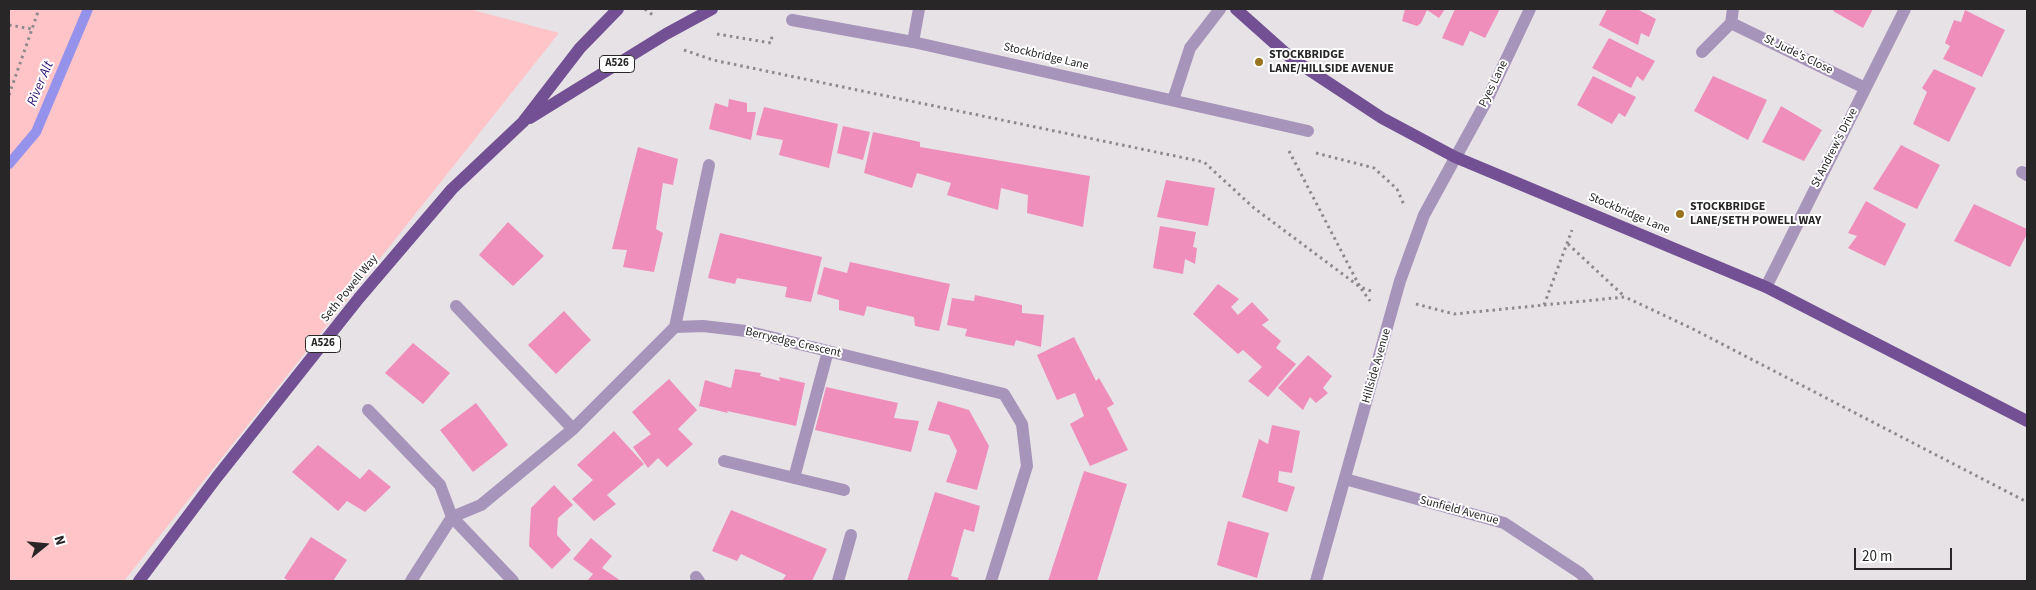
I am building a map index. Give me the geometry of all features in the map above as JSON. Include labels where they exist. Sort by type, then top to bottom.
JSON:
[{"type":"main road","name":"Seth Powell Way","points":[[138,581],[359,298],[452,189],[523,122],[580,48],[618,9]]},
{"type":"main road","name":"Seth Powell Way","points":[[523,122],[666,34],[712,9]]},
{"type":"main road","name":"Stockbridge Lane","points":[[1236,9],[1291,58],[1382,118],[1455,157],[1766,287],[2027,421]]},
{"type":"street","points":[[913,42],[919,9]]},
{"type":"street","points":[[1173,100],[1190,48],[1220,9]]},
{"type":"street","name":"Pyes Lane","points":[[1455,157],[1487,100],[1530,9]]},
{"type":"street","points":[[1702,52],[1731,23],[1732,9]]},
{"type":"street","name":"St Andrew's Drive","points":[[1766,287],[1905,9]]},
{"type":"street","name":"Stockbridge Lane","points":[[792,20],[913,42],[1308,131]]},
{"type":"street","name":"St Jude's Close","points":[[1731,23],[1865,88]]},
{"type":"street","name":"Hillside Avenue","points":[[1316,581],[1400,281],[1424,214],[1455,157]]},
{"type":"street","points":[[411,581],[452,517],[481,505],[573,429],[675,327],[709,165]]},
{"type":"street","points":[[456,306],[573,429]]},
{"type":"street","name":"Berryedge Crescent","points":[[675,327],[703,326],[746,331],[1004,394],[1022,424],[1027,466],[991,581]]},
{"type":"street","points":[[794,478],[828,351]]},
{"type":"street","points":[[368,410],[440,485],[452,517],[513,581]]},
{"type":"street","points":[[724,462],[844,490]]},
{"type":"street","name":"Sunfield Avenue","points":[[1345,479],[1504,524],[1580,573],[1588,581]]},
{"type":"street","points":[[838,581],[851,535]]},
{"type":"path","points":[[9,94],[39,9]]},
{"type":"path","points":[[709,38],[718,33],[771,43],[772,36],[789,39],[792,20]]},
{"type":"path","points":[[9,25],[32,29]]},
{"type":"path","points":[[691,46],[682,50],[713,60],[1204,162],[1254,208],[1360,287],[1388,327]]},
{"type":"path","points":[[1308,131],[1316,154],[1374,168],[1397,189],[1404,206],[1424,214]]},
{"type":"path","points":[[1568,244],[1625,297],[1693,329],[2027,502]]},
{"type":"path","points":[[1544,304],[1625,297]]},
{"type":"shaded area","points":[[9,9],[469,9],[559,33],[124,581],[9,581]]},
{"type":"building","points":[[1405,9],[1445,9],[1439,18],[1427,10],[1421,23],[1417,26],[1402,21]]},
{"type":"building","points":[[1455,9],[1500,9],[1485,38],[1470,31],[1463,46],[1442,38]]},
{"type":"building","points":[[1607,9],[1637,9],[1656,19],[1649,37],[1641,33],[1638,45],[1599,25]]},
{"type":"building","points":[[1835,9],[1873,9],[1863,28],[1833,11]]},
{"type":"building","points":[[1965,10],[2005,30],[1982,77],[1943,59],[1950,46],[1945,43],[1954,20],[1961,22]]},
{"type":"building","points":[[1609,38],[1655,61],[1643,81],[1637,76],[1631,88],[1592,68]]},
{"type":"building","points":[[1934,69],[1976,88],[1949,142],[1913,124],[1927,92],[1922,88]]},
{"type":"building","points":[[1593,76],[1636,97],[1625,117],[1619,113],[1612,124],[1577,105]]},
{"type":"building","points":[[1713,76],[1767,100],[1748,140],[1694,111]]},
{"type":"building","points":[[729,99],[747,103],[747,112],[756,112],[751,140],[709,129],[715,103],[728,107]]},
{"type":"building","points":[[1781,106],[1822,130],[1804,161],[1762,142]]},
{"type":"building","points":[[764,107],[838,124],[829,168],[779,155],[783,140],[756,135]]},
{"type":"building","points":[[843,126],[870,132],[863,160],[837,153]]},
{"type":"building","points":[[873,132],[920,142],[920,147],[1090,176],[1083,227],[1027,213],[1028,195],[1001,188],[998,210],[947,195],[951,183],[917,173],[912,188],[864,173]]},
{"type":"building","points":[[1901,145],[1940,165],[1917,209],[1873,189]]},
{"type":"building","points":[[638,147],[678,159],[673,185],[663,183],[656,229],[663,233],[654,272],[623,267],[627,250],[612,249]]},
{"type":"building","points":[[1166,180],[1215,188],[1208,226],[1157,217]]},
{"type":"building","points":[[1866,201],[1906,224],[1885,266],[1848,248],[1857,236],[1848,233]]},
{"type":"building","points":[[1974,204],[2027,229],[2027,234],[2010,267],[1954,241]]},
{"type":"building","points":[[508,222],[544,256],[513,286],[479,255]]},
{"type":"building","points":[[1160,226],[1196,232],[1193,247],[1197,248],[1195,264],[1185,259],[1183,274],[1153,268]]},
{"type":"building","points":[[720,233],[822,257],[811,302],[785,297],[787,287],[737,278],[735,284],[708,278]]},
{"type":"building","points":[[850,262],[950,284],[939,331],[915,326],[914,317],[867,306],[864,316],[839,310],[839,300],[817,294],[824,267],[847,273]]},
{"type":"building","points":[[1218,284],[1239,299],[1231,307],[1238,315],[1252,302],[1269,320],[1262,325],[1281,341],[1276,348],[1296,364],[1268,397],[1248,381],[1262,367],[1243,350],[1238,354],[1193,314]]},
{"type":"building","points":[[975,295],[1022,305],[1022,313],[1044,315],[1041,347],[1016,340],[1014,346],[965,336],[967,329],[947,325],[952,298],[974,301]]},
{"type":"building","points":[[564,311],[591,340],[556,374],[528,345]]},
{"type":"building","points":[[1074,337],[1096,381],[1099,378],[1114,404],[1107,408],[1128,450],[1090,466],[1070,424],[1084,416],[1075,393],[1057,400],[1037,355]]},
{"type":"building","points":[[413,343],[450,373],[423,404],[385,373]]},
{"type":"building","points":[[1308,355],[1332,376],[1323,388],[1328,393],[1316,403],[1310,397],[1303,410],[1278,388]]},
{"type":"building","points":[[735,369],[761,373],[760,376],[780,381],[779,377],[805,383],[796,426],[699,406],[705,380],[731,388]]},
{"type":"building","points":[[669,379],[697,410],[678,429],[693,444],[667,467],[658,458],[648,468],[633,447],[651,434],[632,412]]},
{"type":"building","points":[[826,387],[898,403],[894,418],[919,421],[911,452],[815,430]]},
{"type":"building","points":[[938,401],[969,410],[989,446],[977,490],[946,482],[957,451],[949,435],[928,430]]},
{"type":"building","points":[[476,403],[508,445],[473,472],[440,430]]},
{"type":"building","points":[[1272,425],[1300,431],[1292,473],[1279,471],[1278,482],[1295,487],[1287,512],[1242,497],[1259,439],[1268,444]]},
{"type":"building","points":[[614,431],[644,464],[607,495],[616,504],[594,521],[572,499],[593,480],[577,465]]},
{"type":"building","points":[[318,445],[360,479],[369,469],[391,487],[365,512],[347,501],[338,511],[292,472]]},
{"type":"building","points":[[1084,471],[1127,484],[1097,581],[1048,581]]},
{"type":"building","points":[[554,485],[573,505],[558,518],[557,535],[571,550],[552,569],[529,546],[531,508]]},
{"type":"building","points":[[935,492],[980,506],[974,532],[964,529],[951,576],[959,578],[958,581],[907,581]]},
{"type":"building","points":[[731,510],[827,549],[812,581],[782,581],[786,575],[741,554],[737,561],[712,551]]},
{"type":"building","points":[[1228,521],[1269,533],[1257,578],[1217,565]]},
{"type":"building","points":[[311,537],[347,560],[333,581],[289,581],[284,578]]},
{"type":"building","points":[[591,538],[612,556],[602,568],[621,581],[587,581],[593,574],[573,559]]},
{"type":"waterway","name":"River Alt","points":[[9,164],[36,132],[88,9]]},
{"type":"place","name":"STOCKBRIDGE LANE/HILLSIDE AVENUE","points":[[1259,62]]},
{"type":"place","name":"STOCKBRIDGE LANE/SETH POWELL WAY","points":[[1680,214]]}]
